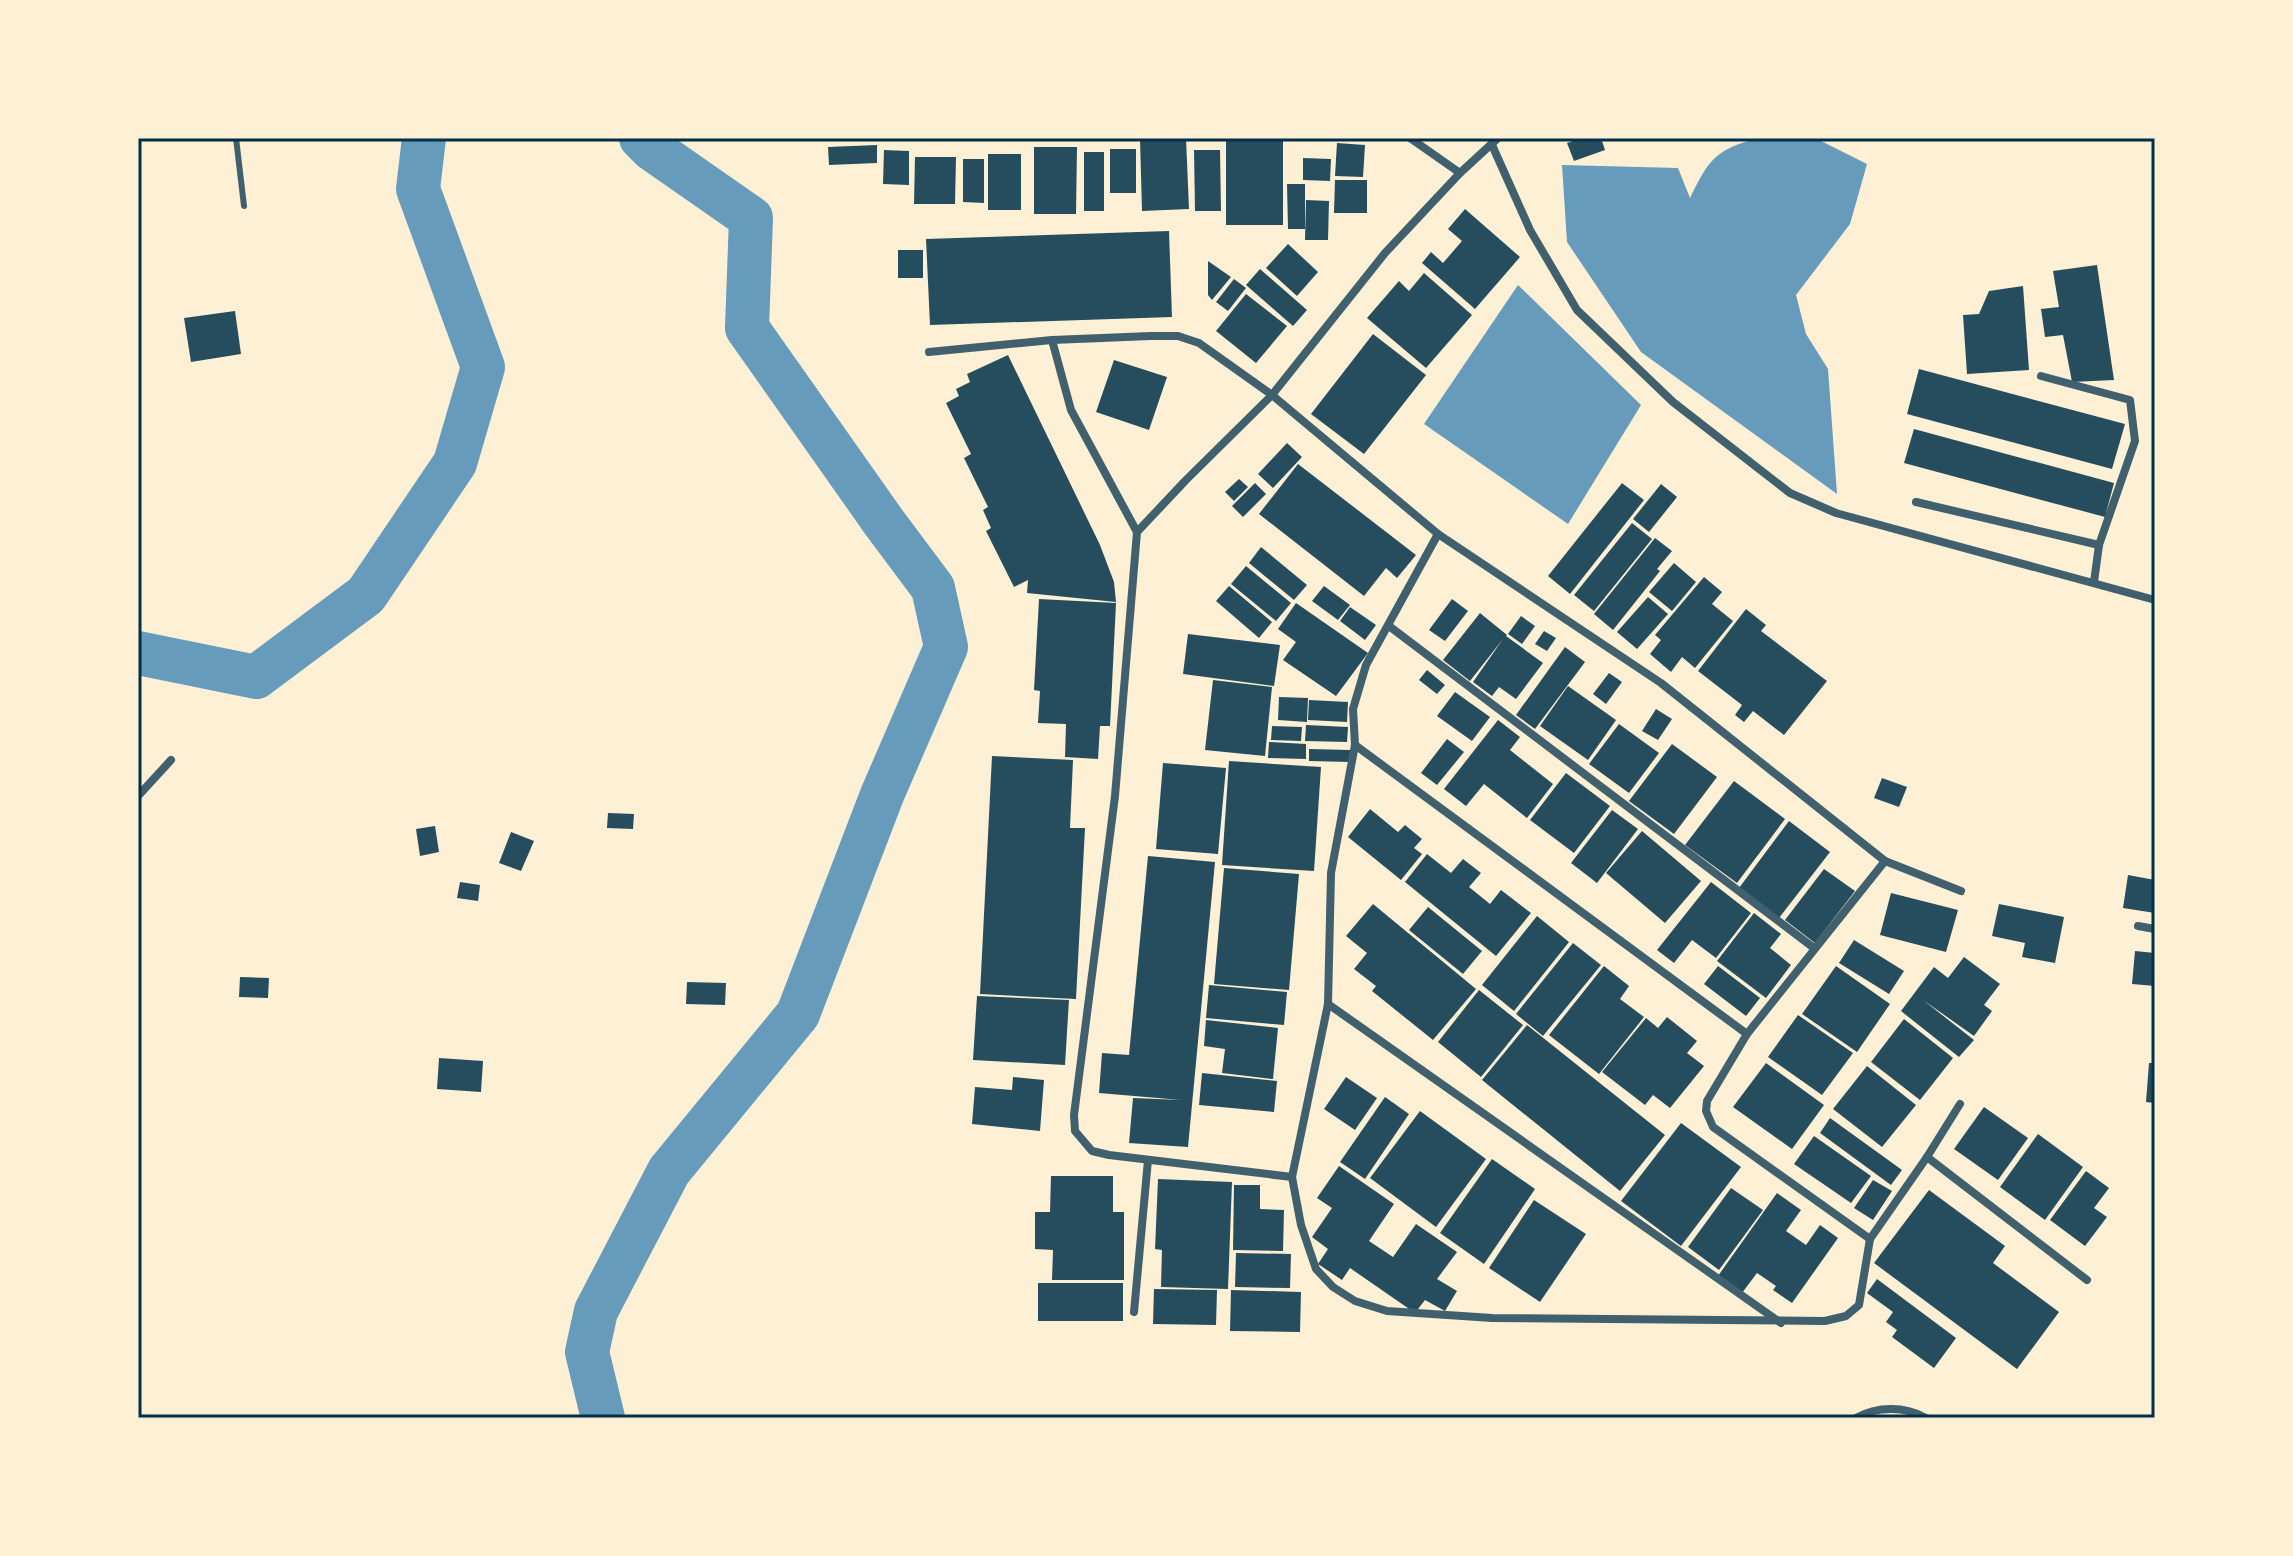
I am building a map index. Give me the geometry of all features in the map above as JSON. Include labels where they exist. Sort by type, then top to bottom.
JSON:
[{"type":"street","points":[[1410,138],[1460,173]]},
{"type":"street","points":[[1137,532],[1272,395],[1385,253],[1460,173],[1495,141],[1530,230],[1577,310],[1673,402],[1790,493],[1836,513],[2155,600]]},
{"type":"street","points":[[929,352],[1052,340],[1178,336],[1199,343],[1272,395],[1438,534],[1661,683],[1885,861],[1961,891]]},
{"type":"street","points":[[1052,340],[1071,410],[1137,532],[1115,796],[1074,1115],[1075,1131],[1080,1141],[1092,1151],[1292,1177]]},
{"type":"street","points":[[2041,376],[2130,400],[2135,441],[2099,545],[2094,582]]},
{"type":"street","points":[[1916,502],[2099,545]]},
{"type":"street","points":[[1438,534],[1366,665],[1353,709],[1355,745],[1331,873],[1328,1004],[1292,1177],[1301,1225],[1316,1269],[1333,1287],[1355,1301],[1387,1311],[1492,1318],[1782,1323],[1825,1321],[1846,1316],[1859,1305],[1870,1239],[1960,1104]]},
{"type":"street","points":[[1389,626],[1814,948]]},
{"type":"street","points":[[1355,745],[1747,1034]]},
{"type":"street","points":[[138,796],[171,760]]},
{"type":"street","points":[[1870,1239],[1713,1127],[1709,1121],[1707,1101],[1747,1034],[1885,861]]},
{"type":"street","points":[[2138,926],[2155,929]]},
{"type":"street","points":[[1328,1004],[1782,1323]]},
{"type":"street","points":[[1927,1157],[2087,1280]]},
{"type":"street","points":[[1134,1312],[1148,1160]]},
{"type":"street","points":[[1856,1418],[1869,1411],[1885,1409],[1926,1418]]},
{"type":"lane","points":[[236,138],[244,206]]},
{"type":"water","points":[[1759,138],[1815,138],[1867,164],[1850,224],[1796,295],[1806,334],[1828,369],[1837,494],[1641,352],[1567,242],[1562,165],[1678,168],[1690,198],[1716,158],[1733,147]]},
{"type":"water","points":[[1518,285],[1641,405],[1568,524],[1424,424]]},
{"type":"building","points":[[1186,138],[1189,209],[1142,211],[1140,139]]},
{"type":"building","points":[[1226,138],[1283,138],[1283,225],[1226,225]]},
{"type":"building","points":[[1582,138],[1601,138],[1605,150],[1574,161],[1567,143]]},
{"type":"building","points":[[1337,143],[1365,145],[1363,177],[1335,176]]},
{"type":"building","points":[[877,145],[877,163],[829,165],[828,147]]},
{"type":"building","points":[[1034,147],[1077,147],[1076,214],[1034,214]]},
{"type":"building","points":[[1110,149],[1136,149],[1136,193],[1110,193]]},
{"type":"building","points":[[884,150],[909,151],[909,185],[883,184]]},
{"type":"building","points":[[1194,150],[1220,150],[1221,211],[1195,211]]},
{"type":"building","points":[[1084,152],[1104,152],[1104,211],[1084,211]]},
{"type":"building","points":[[988,154],[1021,154],[1021,210],[988,210]]},
{"type":"building","points":[[915,157],[956,157],[955,204],[914,204]]},
{"type":"building","points":[[1303,158],[1331,159],[1330,181],[1303,180]]},
{"type":"building","points":[[963,159],[984,159],[984,203],[963,202]]},
{"type":"building","points":[[1335,180],[1367,180],[1367,213],[1334,213]]},
{"type":"building","points":[[1287,184],[1305,184],[1305,229],[1288,229]]},
{"type":"building","points":[[1306,200],[1329,201],[1328,240],[1305,240]]},
{"type":"building","points":[[1465,209],[1520,257],[1475,309],[1422,263],[1431,252],[1443,263],[1462,241],[1448,229]]},
{"type":"building","points":[[1169,231],[1172,317],[930,325],[926,239]]},
{"type":"building","points":[[1288,244],[1318,272],[1297,296],[1266,268]]},
{"type":"building","points":[[898,250],[923,250],[923,278],[898,278]]},
{"type":"building","points":[[1208,261],[1231,277],[1212,300],[1208,295]]},
{"type":"building","points":[[2097,265],[2114,380],[2072,382],[2063,335],[2045,337],[2041,309],[2059,307],[2053,271]]},
{"type":"building","points":[[1260,269],[1307,310],[1293,326],[1246,285]]},
{"type":"building","points":[[1424,273],[1472,315],[1426,368],[1367,318],[1399,281],[1409,291]]},
{"type":"building","points":[[1234,279],[1246,288],[1228,311],[1216,302]]},
{"type":"building","points":[[2023,286],[2029,370],[1967,374],[1963,315],[1979,314],[1989,291]]},
{"type":"building","points":[[1246,294],[1287,326],[1256,363],[1216,331]]},
{"type":"building","points":[[235,311],[241,354],[191,362],[184,318]]},
{"type":"building","points":[[1373,334],[1426,375],[1364,454],[1311,414]]},
{"type":"building","points":[[1008,355],[1100,545],[1114,582],[1116,602],[1027,593],[1028,580],[1014,587],[986,531],[991,528],[983,510],[988,507],[964,458],[971,454],[946,403],[959,396],[956,389],[970,382],[967,374]]},
{"type":"building","points":[[1114,360],[1167,377],[1149,430],[1096,412]]},
{"type":"building","points":[[1919,369],[2125,424],[2112,469],[1907,414]]},
{"type":"building","points":[[1914,429],[2114,483],[2105,517],[1904,463]]},
{"type":"building","points":[[1287,443],[1302,457],[1273,488],[1258,474]]},
{"type":"building","points":[[1298,464],[1416,555],[1397,578],[1386,568],[1364,596],[1259,514]]},
{"type":"building","points":[[1239,479],[1248,487],[1234,501],[1225,492]]},
{"type":"building","points":[[1255,483],[1266,494],[1243,517],[1232,506]]},
{"type":"building","points":[[1622,483],[1644,500],[1570,594],[1548,576]]},
{"type":"building","points":[[1661,484],[1677,497],[1649,532],[1633,519]]},
{"type":"building","points":[[1632,523],[1652,539],[1594,611],[1574,595]]},
{"type":"building","points":[[1655,538],[1672,551],[1613,630],[1594,614]]},
{"type":"building","points":[[1261,547],[1307,585],[1294,600],[1249,563]]},
{"type":"building","points":[[1674,563],[1696,582],[1672,611],[1649,592]]},
{"type":"building","points":[[1246,566],[1291,603],[1276,621],[1231,584]]},
{"type":"building","points":[[1704,577],[1722,592],[1712,604],[1733,621],[1695,668],[1682,657],[1671,672],[1650,654],[1661,640],[1655,635]]},
{"type":"building","points":[[1229,586],[1272,622],[1259,638],[1216,601]]},
{"type":"building","points":[[1324,586],[1350,605],[1338,620],[1312,601]]},
{"type":"building","points":[[1648,597],[1668,614],[1637,649],[1617,632]]},
{"type":"building","points":[[1039,599],[1116,603],[1110,726],[1100,726],[1098,759],[1065,757],[1066,724],[1038,723],[1040,691],[1034,690]]},
{"type":"building","points":[[1452,599],[1468,611],[1445,641],[1429,630]]},
{"type":"building","points":[[1296,603],[1368,653],[1336,696],[1283,660],[1296,642],[1278,629]]},
{"type":"building","points":[[1350,607],[1376,625],[1365,640],[1340,621]]},
{"type":"building","points":[[1746,609],[1766,625],[1761,631],[1827,681],[1784,735],[1753,711],[1744,722],[1735,715],[1742,705],[1698,671]]},
{"type":"building","points":[[1480,613],[1543,663],[1516,699],[1499,687],[1492,696],[1473,682],[1503,639],[1470,681],[1443,660]]},
{"type":"building","points":[[1521,616],[1535,626],[1522,644],[1508,634]]},
{"type":"building","points":[[1544,631],[1556,638],[1547,651],[1535,644]]},
{"type":"building","points":[[1188,634],[1280,645],[1274,686],[1183,674]]},
{"type":"building","points":[[1565,647],[1585,662],[1535,729],[1516,715]]},
{"type":"building","points":[[1427,670],[1445,685],[1437,694],[1419,680]]},
{"type":"building","points":[[1609,673],[1622,682],[1606,704],[1593,694]]},
{"type":"building","points":[[1213,680],[1272,687],[1265,756],[1205,750]]},
{"type":"building","points":[[1568,686],[1616,720],[1588,760],[1540,726]]},
{"type":"building","points":[[1455,692],[1490,717],[1472,741],[1437,716]]},
{"type":"building","points":[[1279,697],[1308,698],[1307,722],[1278,720]]},
{"type":"building","points":[[1309,700],[1348,702],[1347,722],[1308,720]]},
{"type":"building","points":[[1656,709],[1672,719],[1658,740],[1642,731]]},
{"type":"building","points":[[1498,720],[1520,737],[1510,750],[1553,784],[1527,818],[1484,784],[1466,806],[1444,789]]},
{"type":"building","points":[[1619,724],[1659,753],[1629,793],[1589,764]]},
{"type":"building","points":[[1306,725],[1348,727],[1347,742],[1305,741]]},
{"type":"building","points":[[1272,726],[1302,727],[1301,741],[1271,740]]},
{"type":"building","points":[[1447,739],[1464,752],[1437,785],[1421,773]]},
{"type":"building","points":[[1269,742],[1306,744],[1306,759],[1268,758]]},
{"type":"building","points":[[1672,744],[1717,777],[1674,834],[1629,801]]},
{"type":"building","points":[[1309,749],[1350,750],[1350,762],[1309,761]]},
{"type":"building","points":[[992,756],[1073,760],[1070,828],[1085,828],[1076,999],[980,994]]},
{"type":"building","points":[[1229,761],[1321,767],[1314,871],[1222,865]]},
{"type":"building","points":[[1163,763],[1226,768],[1218,854],[1156,849]]},
{"type":"building","points":[[1566,773],[1610,806],[1574,853],[1530,820]]},
{"type":"building","points":[[1882,778],[1907,787],[1899,807],[1874,798]]},
{"type":"building","points":[[1734,781],[1785,819],[1737,883],[1685,845]]},
{"type":"building","points":[[1370,809],[1398,832],[1405,825],[1422,839],[1414,848],[1422,854],[1401,880],[1348,837]]},
{"type":"building","points":[[1612,810],[1638,829],[1597,883],[1571,863]]},
{"type":"building","points":[[608,813],[634,814],[633,829],[607,828]]},
{"type":"building","points":[[1789,821],[1830,852],[1779,918],[1739,888]]},
{"type":"building","points":[[435,826],[439,852],[420,856],[416,829]]},
{"type":"building","points":[[1642,831],[1701,881],[1665,923],[1606,873]]},
{"type":"building","points":[[511,832],[534,841],[521,871],[499,863]]},
{"type":"building","points":[[1427,854],[1451,873],[1463,859],[1481,873],[1469,887],[1490,904],[1501,890],[1531,913],[1496,956],[1405,882]]},
{"type":"building","points":[[1148,856],[1215,862],[1188,1147],[1129,1143],[1133,1098],[1181,1100],[1099,1093],[1102,1053],[1129,1055]]},
{"type":"building","points":[[1224,868],[1299,874],[1289,990],[1214,984]]},
{"type":"building","points":[[1824,869],[1855,891],[1815,943],[1785,920]]},
{"type":"building","points":[[2128,875],[2155,880],[2155,913],[2123,908]]},
{"type":"building","points":[[460,882],[480,885],[478,901],[457,898]]},
{"type":"building","points":[[1711,882],[1751,913],[1716,958],[1692,940],[1674,963],[1657,950]]},
{"type":"building","points":[[1891,893],[1958,910],[1946,952],[1880,935]]},
{"type":"building","points":[[1373,904],[1476,989],[1433,1040],[1372,991],[1376,986],[1354,969],[1367,953],[1346,936]]},
{"type":"building","points":[[1999,904],[2064,917],[2055,963],[2022,957],[2025,943],[1992,936]]},
{"type":"building","points":[[1428,907],[1482,951],[1463,974],[1409,930]]},
{"type":"building","points":[[1754,913],[1781,934],[1770,948],[1791,965],[1766,998],[1717,961]]},
{"type":"building","points":[[1537,916],[1569,942],[1514,1011],[1482,985]]},
{"type":"building","points":[[1854,940],[1904,971],[1889,994],[1839,963]]},
{"type":"building","points":[[1573,943],[1601,965],[1543,1036],[1516,1014]]},
{"type":"building","points":[[2135,951],[2155,953],[2155,986],[2132,984]]},
{"type":"building","points":[[1964,957],[2000,984],[1984,1005],[1992,1011],[1974,1036],[1923,1000],[1974,1040],[1959,1057],[1901,1011],[1934,967],[1948,978]]},
{"type":"building","points":[[1604,966],[1629,986],[1620,999],[1644,1017],[1599,1074],[1549,1035]]},
{"type":"building","points":[[1718,966],[1760,998],[1746,1016],[1704,984]]},
{"type":"building","points":[[1836,966],[1890,1004],[1857,1052],[1802,1014]]},
{"type":"building","points":[[240,977],[269,978],[268,998],[239,997]]},
{"type":"building","points":[[687,982],[726,983],[725,1005],[686,1004]]},
{"type":"building","points":[[1209,985],[1287,992],[1284,1025],[1206,1018]]},
{"type":"building","points":[[1479,990],[1523,1025],[1481,1077],[1438,1042]]},
{"type":"building","points":[[977,996],[1069,1000],[1065,1065],[973,1060]]},
{"type":"building","points":[[1798,1015],[1853,1053],[1822,1095],[1768,1057]]},
{"type":"building","points":[[1667,1017],[1697,1041],[1687,1053],[1704,1066],[1670,1108],[1653,1095],[1645,1105],[1602,1072],[1646,1018],[1658,1028]]},
{"type":"building","points":[[1904,1019],[1953,1058],[1920,1100],[1871,1062]]},
{"type":"building","points":[[1206,1020],[1278,1028],[1273,1079],[1222,1073],[1225,1049],[1204,1046]]},
{"type":"building","points":[[1527,1025],[1665,1135],[1620,1191],[1482,1080]]},
{"type":"building","points":[[439,1058],[483,1061],[481,1092],[437,1089]]},
{"type":"building","points":[[1766,1063],[1824,1105],[1792,1149],[1733,1107]]},
{"type":"building","points":[[2149,1063],[2155,1063],[2155,1103],[2146,1102]]},
{"type":"building","points":[[1867,1066],[1916,1105],[1882,1147],[1833,1109]]},
{"type":"building","points":[[1202,1073],[1277,1081],[1274,1112],[1199,1105]]},
{"type":"building","points":[[1013,1077],[1044,1080],[1040,1131],[972,1124],[975,1087],[1012,1090]]},
{"type":"building","points":[[1346,1077],[1377,1098],[1355,1130],[1324,1109]]},
{"type":"building","points":[[1385,1097],[1409,1114],[1365,1179],[1340,1162]]},
{"type":"building","points":[[1984,1107],[2028,1138],[1998,1180],[1954,1149]]},
{"type":"building","points":[[1420,1111],[1486,1159],[1436,1227],[1370,1178]]},
{"type":"building","points":[[1830,1118],[1902,1170],[1891,1185],[1820,1133]]},
{"type":"building","points":[[1681,1123],[1741,1167],[1681,1246],[1621,1201]]},
{"type":"building","points":[[2038,1134],[2083,1167],[2045,1220],[2000,1187]]},
{"type":"building","points":[[1814,1136],[1871,1176],[1851,1203],[1794,1164]]},
{"type":"building","points":[[1492,1159],[1535,1189],[1484,1264],[1440,1233]]},
{"type":"building","points":[[1339,1166],[1394,1204],[1369,1241],[1393,1257],[1416,1224],[1457,1252],[1437,1279],[1457,1291],[1445,1311],[1425,1300],[1415,1313],[1350,1268],[1342,1280],[1318,1264],[1328,1249],[1312,1237],[1332,1208],[1317,1198]]},
{"type":"building","points":[[2086,1171],[2109,1188],[2094,1208],[2107,1217],[2085,1246],[2050,1220]]},
{"type":"building","points":[[1051,1176],[1113,1176],[1113,1212],[1124,1212],[1124,1280],[1052,1280],[1053,1250],[1035,1249],[1035,1212],[1050,1212]]},
{"type":"building","points":[[1158,1179],[1232,1182],[1228,1289],[1161,1287],[1162,1250],[1155,1249]]},
{"type":"building","points":[[1873,1180],[1892,1191],[1873,1220],[1854,1208]]},
{"type":"building","points":[[1234,1185],[1260,1185],[1260,1209],[1284,1210],[1283,1251],[1233,1250]]},
{"type":"building","points":[[1731,1188],[1763,1210],[1719,1270],[1688,1247]]},
{"type":"building","points":[[1929,1190],[2005,1246],[1993,1263],[2059,1312],[2017,1369],[1874,1263]]},
{"type":"building","points":[[1777,1193],[1801,1210],[1786,1231],[1806,1245],[1820,1225],[1838,1238],[1792,1303],[1773,1290],[1776,1286],[1757,1273],[1742,1293],[1718,1276]]},
{"type":"building","points":[[1534,1200],[1586,1234],[1540,1302],[1489,1268]]},
{"type":"building","points":[[1236,1253],[1291,1254],[1290,1288],[1235,1287]]},
{"type":"building","points":[[1877,1279],[1956,1338],[1934,1368],[1892,1337],[1897,1330],[1886,1322],[1893,1312],[1867,1293]]},
{"type":"building","points":[[1038,1283],[1123,1283],[1123,1321],[1038,1321]]},
{"type":"building","points":[[1154,1289],[1217,1290],[1216,1325],[1153,1324]]},
{"type":"building","points":[[1231,1290],[1301,1292],[1300,1332],[1230,1331]]},
{"type":"waterway","points":[[138,653],[256,677],[366,595],[455,463],[483,367],[418,189],[424,138]]},
{"type":"waterway","points":[[603,1418],[587,1352],[596,1311],[669,1171],[798,1014],[882,795],[946,647],[933,588],[747,328],[751,218],[652,149],[641,138]]}]
